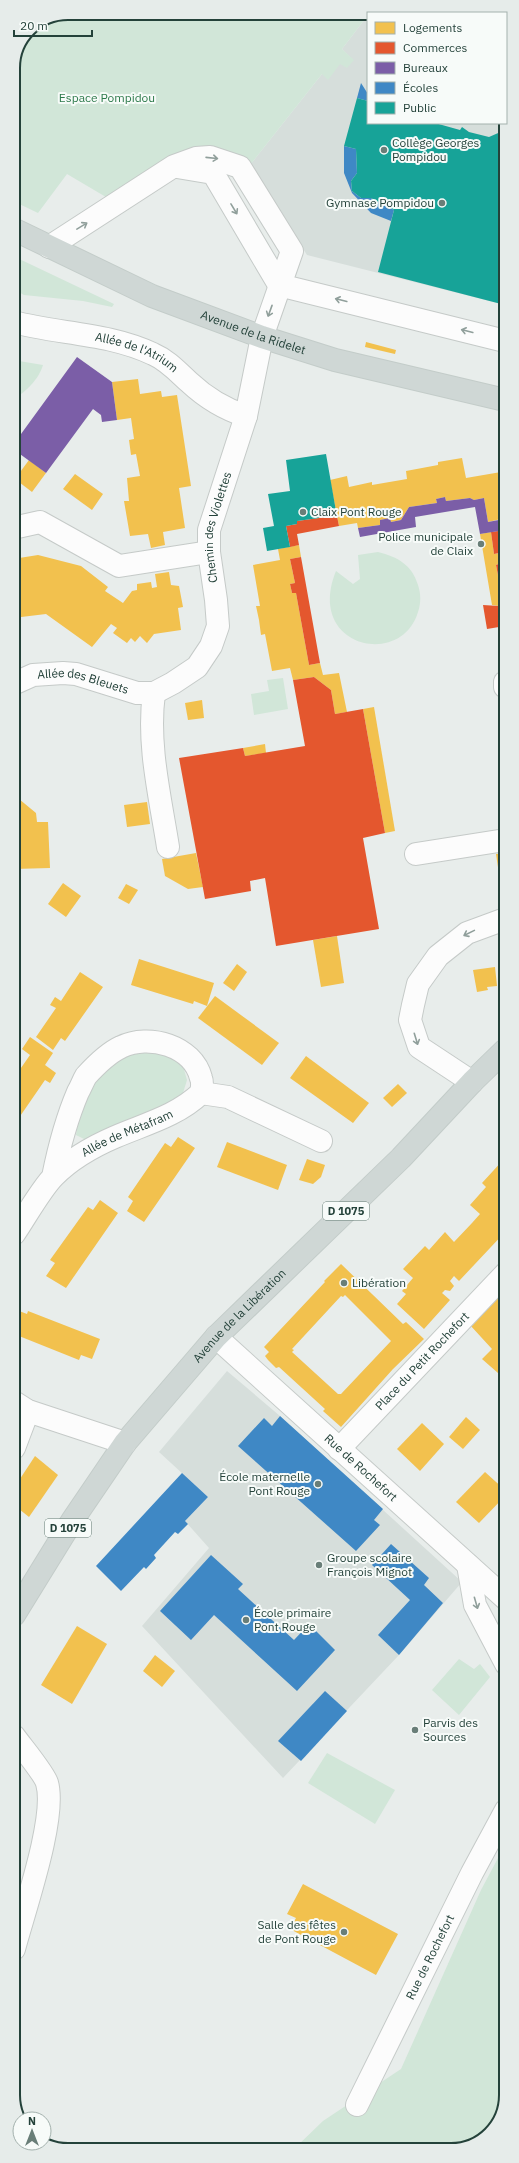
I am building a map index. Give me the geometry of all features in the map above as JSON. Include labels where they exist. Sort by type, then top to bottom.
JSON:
[{"type":"main road","name":"Avenue de la Ridelet","points":[[20,232],[152,296],[262,337],[335,360],[499,399]]},
{"type":"main road","name":"Avenue de la Libération","points":[[20,1605],[72,1522],[125,1443],[216,1337],[401,1158],[472,1082],[499,1057]]},
{"type":"street","name":"Chemin des Violettes","points":[[49,247],[174,166],[196,158],[210,157],[240,167],[292,250],[262,337],[246,416],[209,530],[209,552],[218,626],[211,646],[197,667],[154,693]]},
{"type":"street","points":[[280,285],[499,340]]},
{"type":"street","name":"Allée de l'Atrium","points":[[20,324],[50,331],[119,342],[154,354],[172,366],[206,396],[230,411],[246,416]]},
{"type":"street","points":[[20,526],[40,522],[119,566],[209,552]]},
{"type":"street","name":"Allée des Bleuets","points":[[20,681],[33,675],[63,673],[76,674],[137,693],[154,693]]},
{"type":"street","points":[[154,693],[151,714],[153,751],[168,847]]},
{"type":"street","points":[[416,854],[499,841]]},
{"type":"street","points":[[472,1082],[419,1047],[410,1020],[418,984],[438,956],[467,933],[499,921]]},
{"type":"street","name":"Allée de Métafram","points":[[20,1225],[53,1177],[85,1153],[114,1138],[164,1118],[189,1105],[201,1093],[202,1079],[198,1068],[190,1057],[174,1047],[155,1041],[136,1042],[121,1046],[107,1056],[85,1078],[62,1134],[53,1177]]},
{"type":"street","points":[[201,1093],[228,1096],[321,1141]]},
{"type":"street","name":"Place du Petit Rochefort","points":[[339,1449],[499,1281]]},
{"type":"street","name":"Rue de Rochefort","points":[[216,1337],[499,1593]]},
{"type":"street","points":[[21,1406],[125,1443]]},
{"type":"street","points":[[468,1565],[475,1606],[499,1651]]},
{"type":"street","points":[[20,1744],[47,1782],[49,1807],[46,1832],[20,1927]]},
{"type":"street","name":"Rue de Rochefort","points":[[357,2105],[472,1873],[499,1823]]},
{"type":"shaded area","name":"Collège Georges Pompidou","points":[[364,20],[367,20],[367,124],[499,124],[499,303],[307,255],[250,165],[322,74],[341,63],[353,60],[342,49]]},
{"type":"shaded area","name":"Groupe scolaire François Mignot","points":[[227,1371],[280,1416],[462,1582],[399,1655],[283,1778],[142,1626],[209,1548],[185,1521],[208,1497],[159,1452]]},
{"type":"green space","name":"Espace Pompidou","points":[[68,20],[364,20],[342,49],[354,60],[347,68],[340,64],[328,80],[322,74],[250,165],[237,155],[223,149],[203,147],[111,200],[67,174],[38,213],[20,204],[20,68],[21,59],[28,41],[41,28],[59,21]]},
{"type":"green space","points":[[20,259],[114,304],[112,307],[83,301],[24,295],[20,293]]},
{"type":"green space","points":[[20,361],[43,365],[31,385],[20,394]]},
{"type":"green space","points":[[378,552],[398,559],[412,572],[419,588],[420,605],[418,612],[408,630],[394,640],[376,644],[359,641],[344,632],[333,617],[330,597],[336,571],[353,584],[360,579],[358,555]]},
{"type":"green space","points":[[283,678],[288,709],[254,715],[251,694],[269,691],[267,680]]},
{"type":"green space","points":[[138,1050],[170,1055],[183,1066],[187,1080],[183,1093],[170,1102],[86,1140],[76,1135],[83,1104],[91,1085],[97,1076],[115,1059]]},
{"type":"green space","points":[[459,1659],[474,1669],[480,1664],[490,1677],[459,1715],[432,1690]]},
{"type":"green space","points":[[327,1753],[395,1790],[375,1824],[308,1783]]},
{"type":"green space","points":[[499,1856],[499,2095],[498,2104],[493,2119],[487,2127],[475,2137],[460,2142],[300,2143],[323,2121],[401,2069],[481,1890]]},
{"type":"building: Logements","points":[[366,342],[396,350],[395,354],[365,347]]},
{"type":"building: Logements","points":[[138,379],[140,394],[161,391],[162,397],[177,395],[191,486],[179,488],[185,528],[163,532],[165,545],[151,548],[148,534],[130,536],[124,501],[129,501],[127,478],[140,476],[136,454],[131,455],[129,440],[134,439],[131,418],[117,420],[112,382]]},
{"type":"building: Logements","points":[[462,458],[466,478],[499,472],[499,519],[488,522],[484,498],[474,500],[470,498],[446,501],[445,497],[436,499],[437,503],[409,507],[401,520],[391,522],[390,518],[380,520],[380,525],[358,528],[357,523],[339,526],[330,480],[347,476],[349,487],[372,482],[372,485],[407,479],[406,471],[438,465],[438,462]]},
{"type":"building: Logements","points":[[29,460],[46,473],[32,492],[20,483],[20,472]]},
{"type":"building: Logements","points":[[75,474],[103,494],[92,510],[63,489]]},
{"type":"building: Logements","points":[[491,532],[494,554],[499,553],[499,564],[496,565],[499,580],[499,606],[492,605],[480,534]]},
{"type":"building: Logements","points":[[299,545],[301,557],[290,559],[295,583],[290,584],[292,593],[296,593],[309,665],[320,663],[323,675],[339,673],[347,712],[335,714],[331,690],[314,677],[293,680],[290,668],[272,671],[265,634],[261,635],[256,606],[260,606],[253,565],[280,560],[278,549]]},
{"type":"building: Logements","points":[[38,555],[81,566],[108,587],[105,591],[123,603],[132,591],[137,590],[137,584],[151,582],[152,588],[157,587],[155,574],[169,572],[171,585],[179,586],[183,607],[178,608],[181,630],[154,634],[147,643],[140,636],[135,642],[131,638],[127,643],[113,633],[117,628],[111,624],[92,647],[46,614],[20,617],[20,558]]},
{"type":"building: Logements","points":[[202,700],[204,718],[188,720],[185,703]]},
{"type":"building: Logements","points":[[374,707],[395,831],[385,833],[363,709]]},
{"type":"building: Logements","points":[[265,744],[266,753],[245,756],[243,748]]},
{"type":"building: Logements","points":[[20,800],[36,813],[37,822],[48,822],[50,868],[20,869]]},
{"type":"building: Logements","points":[[147,802],[150,824],[127,827],[124,805]]},
{"type":"building: Logements","points":[[196,853],[203,887],[188,889],[165,876],[162,859]]},
{"type":"building: Logements","points":[[496,854],[499,854],[499,874]]},
{"type":"building: Logements","points":[[63,883],[81,896],[66,917],[48,904]]},
{"type":"building: Logements","points":[[126,884],[138,890],[129,904],[118,898]]},
{"type":"building: Logements","points":[[337,936],[344,983],[321,987],[313,940]]},
{"type":"building: Logements","points":[[139,959],[214,983],[207,1006],[194,1001],[193,1004],[131,985]]},
{"type":"building: Logements","points":[[237,964],[247,972],[234,991],[223,983]]},
{"type":"building: Logements","points":[[495,967],[497,986],[487,987],[488,990],[477,992],[473,970]]},
{"type":"building: Logements","points":[[80,972],[103,987],[65,1041],[61,1038],[53,1050],[36,1037],[56,1008],[50,1005],[55,997],[61,1001]]},
{"type":"building: Logements","points":[[215,996],[279,1043],[262,1065],[198,1018]]},
{"type":"building: Logements","points":[[30,1037],[53,1053],[45,1065],[56,1073],[50,1083],[45,1080],[20,1116],[20,1069],[30,1055],[22,1049]]},
{"type":"building: Logements","points":[[306,1056],[369,1103],[353,1123],[290,1078]]},
{"type":"building: Logements","points":[[398,1084],[407,1093],[392,1107],[383,1098]]},
{"type":"building: Logements","points":[[178,1137],[195,1148],[144,1222],[127,1211],[133,1201],[128,1197],[165,1143],[171,1147]]},
{"type":"building: Logements","points":[[227,1142],[287,1165],[278,1190],[217,1167]]},
{"type":"building: Logements","points":[[307,1159],[325,1165],[321,1177],[313,1184],[299,1180]]},
{"type":"building: Logements","points":[[499,1164],[499,1238],[459,1281],[454,1276],[450,1281],[454,1286],[450,1291],[445,1290],[442,1293],[450,1300],[424,1329],[397,1304],[406,1294],[402,1291],[413,1278],[403,1269],[425,1246],[429,1250],[445,1232],[454,1242],[472,1223],[480,1214],[470,1205],[486,1187],[482,1183]]},
{"type":"building: Logements","points":[[100,1200],[118,1213],[66,1288],[46,1276],[55,1263],[50,1260],[88,1207],[93,1210]]},
{"type":"building: Logements","points":[[341,1264],[403,1324],[406,1322],[424,1339],[393,1369],[341,1427],[323,1411],[325,1409],[279,1367],[276,1368],[265,1356],[269,1352],[264,1347],[325,1282],[324,1281]],"holes":[[[345,1295],[391,1341],[341,1394],[338,1394],[292,1352],[294,1350],[292,1349],[341,1296],[343,1297]]]},
{"type":"building: Logements","points":[[496,1297],[499,1299],[499,1374],[482,1359],[492,1349],[470,1325]]},
{"type":"building: Logements","points":[[20,1311],[27,1314],[28,1311],[100,1339],[92,1359],[81,1355],[79,1360],[20,1336]]},
{"type":"building: Logements","points":[[466,1417],[480,1430],[463,1449],[449,1437]]},
{"type":"building: Logements","points":[[422,1423],[444,1444],[420,1471],[397,1449]]},
{"type":"building: Logements","points":[[35,1456],[58,1475],[29,1517],[20,1510],[20,1479]]},
{"type":"building: Logements","points":[[485,1472],[499,1485],[499,1502],[479,1523],[456,1502]]},
{"type":"building: Logements","points":[[77,1626],[107,1644],[72,1704],[41,1685]]},
{"type":"building: Logements","points":[[155,1655],[175,1671],[162,1687],[143,1671]]},
{"type":"building: Logements","name":"Salle des fêtes de Pont Rouge","points":[[303,1884],[398,1934],[376,1975],[290,1929],[296,1918],[287,1914]]},
{"type":"building: Commerces","points":[[336,511],[339,526],[297,534],[299,545],[290,547],[286,526],[297,524],[297,521],[319,518],[318,514]]},
{"type":"building: Commerces","points":[[499,531],[499,553],[494,554],[491,532]]},
{"type":"building: Commerces","points":[[301,557],[320,663],[309,665],[296,593],[292,593],[290,584],[295,583],[290,559]]},
{"type":"building: Commerces","points":[[499,564],[499,580],[496,565]]},
{"type":"building: Commerces","points":[[483,605],[499,606],[499,627],[487,629]]},
{"type":"building: Commerces","points":[[314,677],[331,690],[335,714],[363,709],[385,833],[363,838],[379,929],[276,946],[265,878],[250,881],[251,891],[205,899],[179,758],[243,748],[245,756],[305,746],[293,680]]},
{"type":"building: Bureaux","points":[[77,357],[112,382],[117,420],[102,422],[101,415],[93,409],[46,473],[20,454],[20,435]]},
{"type":"building: Bureaux","points":[[445,497],[446,501],[470,498],[474,500],[484,498],[488,522],[499,520],[499,531],[480,534],[475,507],[415,517],[416,527],[360,537],[358,528],[380,525],[380,520],[390,518],[391,522],[401,520],[409,507],[437,503],[436,499]]},
{"type":"building: Écoles","points":[[361,83],[367,92],[367,101],[357,98]]},
{"type":"building: Écoles","points":[[344,146],[356,149],[357,173],[351,181],[352,191],[361,198],[371,198],[394,210],[391,221],[371,213],[352,193],[344,173]]},
{"type":"building: Écoles","name":"École maternelle Pont Rouge","points":[[280,1416],[383,1509],[374,1520],[380,1525],[356,1551],[238,1446],[264,1418],[272,1426]]},
{"type":"building: Écoles","points":[[182,1473],[208,1497],[185,1521],[188,1524],[178,1534],[175,1532],[154,1555],[156,1558],[146,1569],[144,1567],[121,1591],[96,1566]]},
{"type":"building: Écoles","points":[[391,1544],[429,1578],[424,1585],[443,1603],[399,1655],[378,1635],[410,1600],[372,1565]]},
{"type":"building: Écoles","name":"École primaire Pont Rouge","points":[[211,1555],[243,1584],[238,1589],[294,1640],[309,1624],[335,1650],[297,1691],[214,1615],[191,1640],[160,1611]]},
{"type":"building: Écoles","points":[[325,1691],[347,1711],[301,1761],[278,1741]]},
{"type":"building: Public","name":"Gymnase Pompidou","points":[[357,98],[367,101],[367,124],[439,124],[460,130],[462,127],[469,132],[489,137],[499,133],[499,303],[378,272],[394,210],[371,198],[361,198],[352,191],[351,181],[357,173],[356,149],[344,146]]},
{"type":"building: Public","points":[[326,454],[336,511],[318,514],[319,518],[297,521],[297,524],[286,526],[290,547],[267,551],[263,528],[274,526],[268,494],[290,491],[286,460]]},
{"type":"place","name":"Collège Georges Pompidou","points":[[384,150]]},
{"type":"place","name":"Gymnase Pompidou","points":[[442,203]]},
{"type":"place","name":"Claix Pont Rouge","points":[[303,512]]},
{"type":"place","name":"Police municipale de Claix","points":[[481,544]]},
{"type":"place","name":"Libération","points":[[344,1283]]},
{"type":"place","name":"École maternelle Pont Rouge","points":[[318,1484]]},
{"type":"place","name":"Groupe scolaire François Mignot","points":[[319,1565]]},
{"type":"place","name":"École primaire Pont Rouge","points":[[246,1620]]},
{"type":"place","name":"Parvis des Sources","points":[[415,1730]]},
{"type":"place","name":"Salle des fêtes de Pont Rouge","points":[[344,1932]]}]
